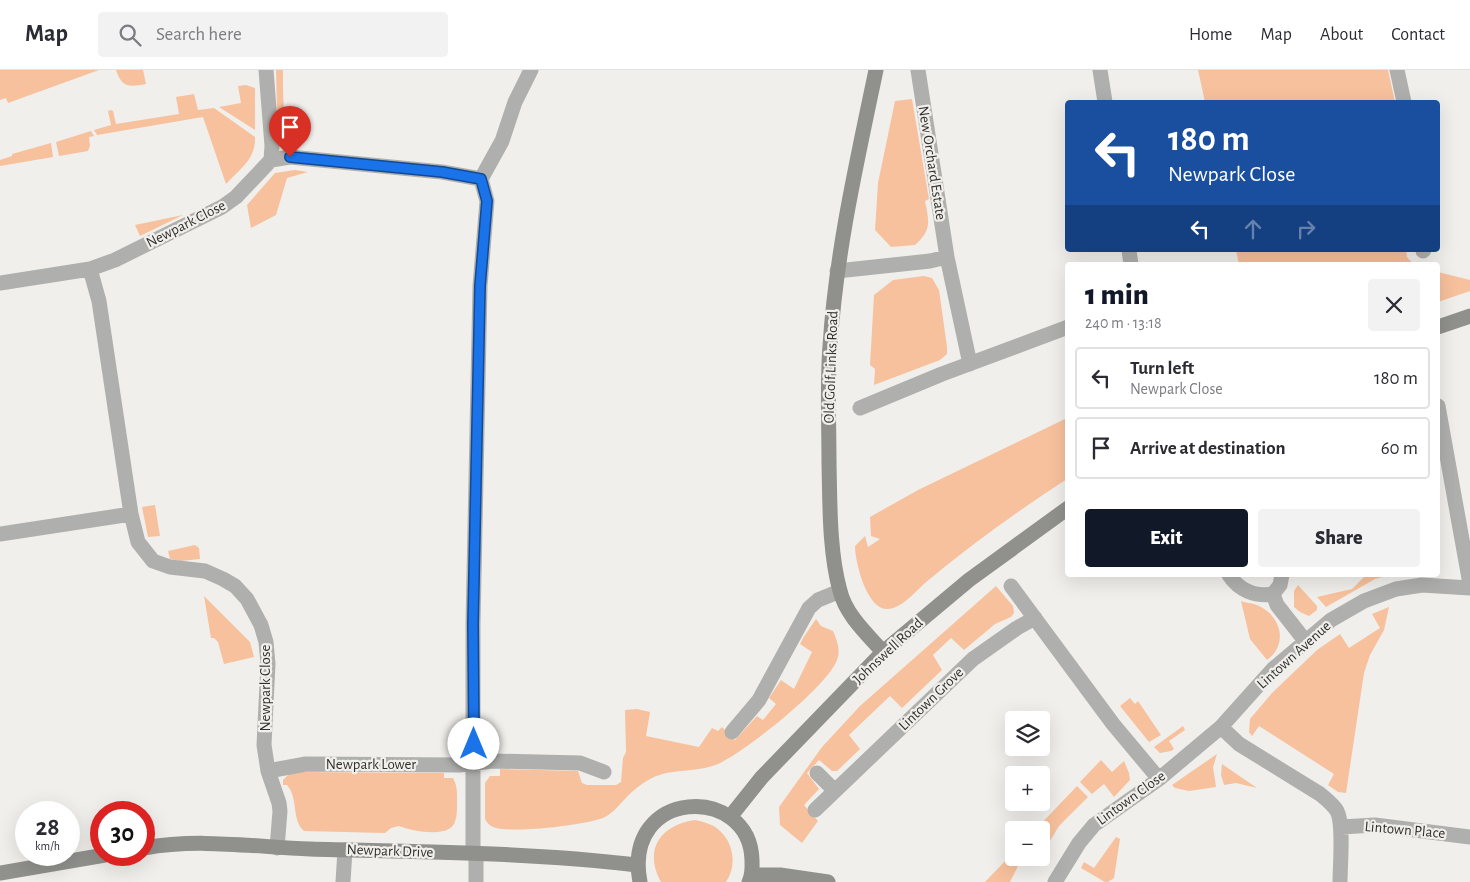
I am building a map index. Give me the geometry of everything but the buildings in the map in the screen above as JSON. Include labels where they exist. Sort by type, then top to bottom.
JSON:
[{"type":"street","points":[[266,70],[272,146],[271,160],[290,157],[442,172],[481,179]]},
{"type":"street","points":[[476,882],[474,854],[473,624],[480,286],[487,201],[481,179],[502,141],[515,102],[531,70]]},
{"type":"street","name":"Old Golf Links Road","points":[[876,70],[837,271],[830,348],[828,413],[830,504],[834,554],[840,592],[858,625],[883,652]]},
{"type":"street","name":"New Orchard Estate","points":[[918,70],[947,257],[970,364]]},
{"type":"street","points":[[1100,70],[1105,100]]},
{"type":"street","points":[[1397,70],[1404,100]]},
{"type":"street","name":"Newpark Close","points":[[0,283],[90,269],[115,260],[222,207],[236,197],[271,160]]},
{"type":"street","points":[[837,271],[930,261],[947,257]]},
{"type":"street","name":"Newpark Close","points":[[90,269],[99,302],[131,514],[138,542],[153,560],[170,567],[205,571],[223,578],[235,586],[248,599],[261,624],[266,642],[268,664],[264,745],[268,770],[279,803],[277,848]]},
{"type":"street","points":[[1440,326],[1470,316]]},
{"type":"street","points":[[860,408],[1065,327]]},
{"type":"street","points":[[1440,417],[1470,584]]},
{"type":"street","name":"Johnswell Road","points":[[730,817],[762,777],[883,652],[969,580],[1065,510]]},
{"type":"street","points":[[0,534],[131,514]]},
{"type":"street","points":[[1231,577],[1247,592],[1262,596],[1273,594],[1280,585],[1282,577]]},
{"type":"street","name":"Lintown Avenue","points":[[1221,727],[1273,669],[1331,620],[1364,601],[1396,589],[1422,585],[1470,588]]},
{"type":"street","points":[[1012,586],[1113,724],[1159,779]]},
{"type":"street","points":[[732,732],[759,700],[809,608],[818,600],[840,592]]},
{"type":"street","points":[[1273,594],[1277,605],[1306,642]]},
{"type":"street","name":"Lintown Grove","points":[[815,810],[973,659],[1016,628],[1035,618]]},
{"type":"street","points":[[1221,727],[1239,744],[1328,800],[1337,812],[1341,827],[1340,882]]},
{"type":"street","name":"Lintown Close","points":[[1055,882],[1080,842],[1094,825],[1159,779],[1221,727]]},
{"type":"street","name":"Newpark Lower","points":[[268,770],[306,764],[474,764],[493,761],[580,763],[604,772]]},
{"type":"street","points":[[817,773],[835,791]]},
{"type":"street","points":[[640,882],[636,865],[640,842],[652,824],[672,810],[688,806],[708,807],[730,817],[745,834],[752,850],[751,878],[780,875],[828,882]]},
{"type":"street","name":"Lintown Place","points":[[1341,827],[1375,825],[1470,837]]},
{"type":"street","name":"Newpark Drive","points":[[155,847],[193,843],[277,848],[585,859],[636,865]]},
{"type":"street","points":[[344,882],[345,850]]},
{"type":"street","points":[[0,873],[90,858]]},
{"type":"shaded area","points":[[0,70],[99,70],[8,103],[6,98],[0,100]]},
{"type":"shaded area","points":[[116,70],[143,70],[146,84],[127,85],[118,76]]},
{"type":"shaded area","points":[[276,70],[283,70],[285,118],[290,136],[294,142],[283,138],[277,108]]},
{"type":"shaded area","points":[[1198,70],[1388,70],[1395,100],[1205,100]]},
{"type":"shaded area","points":[[246,85],[255,88],[255,130],[219,107],[241,103],[238,86]]},
{"type":"shaded area","points":[[194,94],[198,110],[214,108],[255,137],[255,145],[250,158],[226,184],[203,117],[97,135],[94,130],[111,125],[108,111],[111,110],[113,111],[116,124],[179,114],[176,97]]},
{"type":"shaded area","points":[[912,99],[929,199],[925,201],[928,225],[924,235],[915,245],[891,247],[875,230],[878,183],[895,101]]},
{"type":"shaded area","points":[[91,131],[94,136],[89,137],[90,146],[88,151],[59,156],[56,142]]},
{"type":"shaded area","points":[[51,143],[53,157],[0,166],[0,160],[12,156],[12,154]]},
{"type":"shaded area","points":[[295,170],[308,172],[287,178],[276,215],[251,228],[247,205],[275,173]]},
{"type":"shaded area","points":[[183,215],[140,236],[135,225]]},
{"type":"shaded area","points":[[1236,252],[1406,252],[1407,257],[1411,262],[1238,262]]},
{"type":"shaded area","points":[[1440,272],[1470,280],[1470,291],[1440,301]]},
{"type":"shaded area","points":[[924,276],[932,278],[939,290],[947,354],[940,360],[874,385],[875,369],[870,365],[874,295],[893,280]]},
{"type":"shaded area","points":[[1065,419],[1065,480],[977,542],[903,603],[893,608],[881,608],[868,594],[857,563],[855,546],[865,536],[868,547],[880,539],[871,536],[870,517],[918,490]]},
{"type":"shaded area","points":[[155,505],[160,536],[148,537],[142,507]]},
{"type":"shaded area","points":[[195,545],[199,548],[200,559],[180,561],[170,559],[168,551]]},
{"type":"shaded area","points":[[1364,577],[1382,577],[1375,579],[1326,607],[1317,597],[1352,589]]},
{"type":"shaded area","points":[[1298,585],[1317,606],[1317,610],[1309,616],[1294,607],[1294,591]]},
{"type":"shaded area","points":[[996,586],[1013,606],[1014,613],[1011,617],[995,624],[964,650],[951,638],[933,655],[942,670],[902,708],[890,696],[849,735],[860,749],[837,771],[832,771],[819,760],[807,773],[819,789],[804,805],[818,821],[802,843],[780,825],[779,807],[822,747],[860,706]]},
{"type":"shaded area","points":[[204,596],[250,642],[254,657],[224,664],[218,642],[211,638]]},
{"type":"shaded area","points":[[1241,601],[1257,605],[1272,616],[1277,623],[1280,638],[1278,646],[1267,660],[1250,639]]},
{"type":"shaded area","points":[[1389,607],[1384,630],[1370,655],[1364,673],[1346,793],[1338,792],[1328,785],[1334,774],[1259,726],[1252,736],[1249,732],[1250,719],[1272,693],[1317,650],[1340,634],[1349,648],[1380,628],[1372,614]]},
{"type":"shaded area","points":[[816,619],[821,626],[833,631],[839,649],[837,660],[818,686],[803,701],[765,733],[730,757],[710,767],[668,773],[652,778],[634,790],[611,813],[596,820],[549,828],[515,830],[493,827],[488,824],[485,819],[485,783],[490,776],[500,776],[500,769],[578,771],[582,783],[587,785],[616,785],[621,782],[623,758],[626,752],[625,710],[637,709],[650,712],[646,736],[699,747],[712,728],[718,731],[722,727],[735,740],[757,716],[763,720],[776,704],[769,698],[781,680],[794,689],[812,652],[800,644]]},
{"type":"shaded area","points":[[1130,698],[1135,704],[1138,701],[1161,735],[1149,742],[1120,706]]},
{"type":"shaded area","points":[[1183,726],[1185,730],[1169,741],[1174,749],[1160,753],[1154,747]]},
{"type":"shaded area","points":[[1217,754],[1213,767],[1216,787],[1189,791],[1175,788],[1172,785]]},
{"type":"shaded area","points":[[1101,760],[1112,772],[1124,761],[1129,773],[1130,780],[1114,797],[1104,784],[1092,794],[1080,782]]},
{"type":"shaded area","points":[[1222,764],[1257,788],[1236,783],[1224,785],[1221,775]]},
{"type":"shaded area","points":[[299,772],[444,773],[444,778],[453,778],[456,785],[456,819],[450,828],[437,832],[412,830],[399,826],[391,828],[385,833],[304,831],[298,821],[291,791],[287,785],[283,785],[283,780],[289,774]]},
{"type":"shaded area","points":[[1077,786],[1088,797],[1059,826],[1050,841],[1050,821],[1044,821]]},
{"type":"shaded area","points":[[695,820],[720,831],[728,842],[733,862],[726,882],[661,882],[654,859],[658,841],[673,827]]},
{"type":"shaded area","points":[[1116,837],[1120,839],[1114,878],[1105,882],[1081,868],[1084,862],[1094,868]]},
{"type":"shaded area","points":[[1005,861],[1005,866],[1018,866],[1010,882],[985,882]]},
{"type":"route","points":[[290,157],[461,174],[481,179],[487,201],[480,286],[473,624],[474,744]]}]
